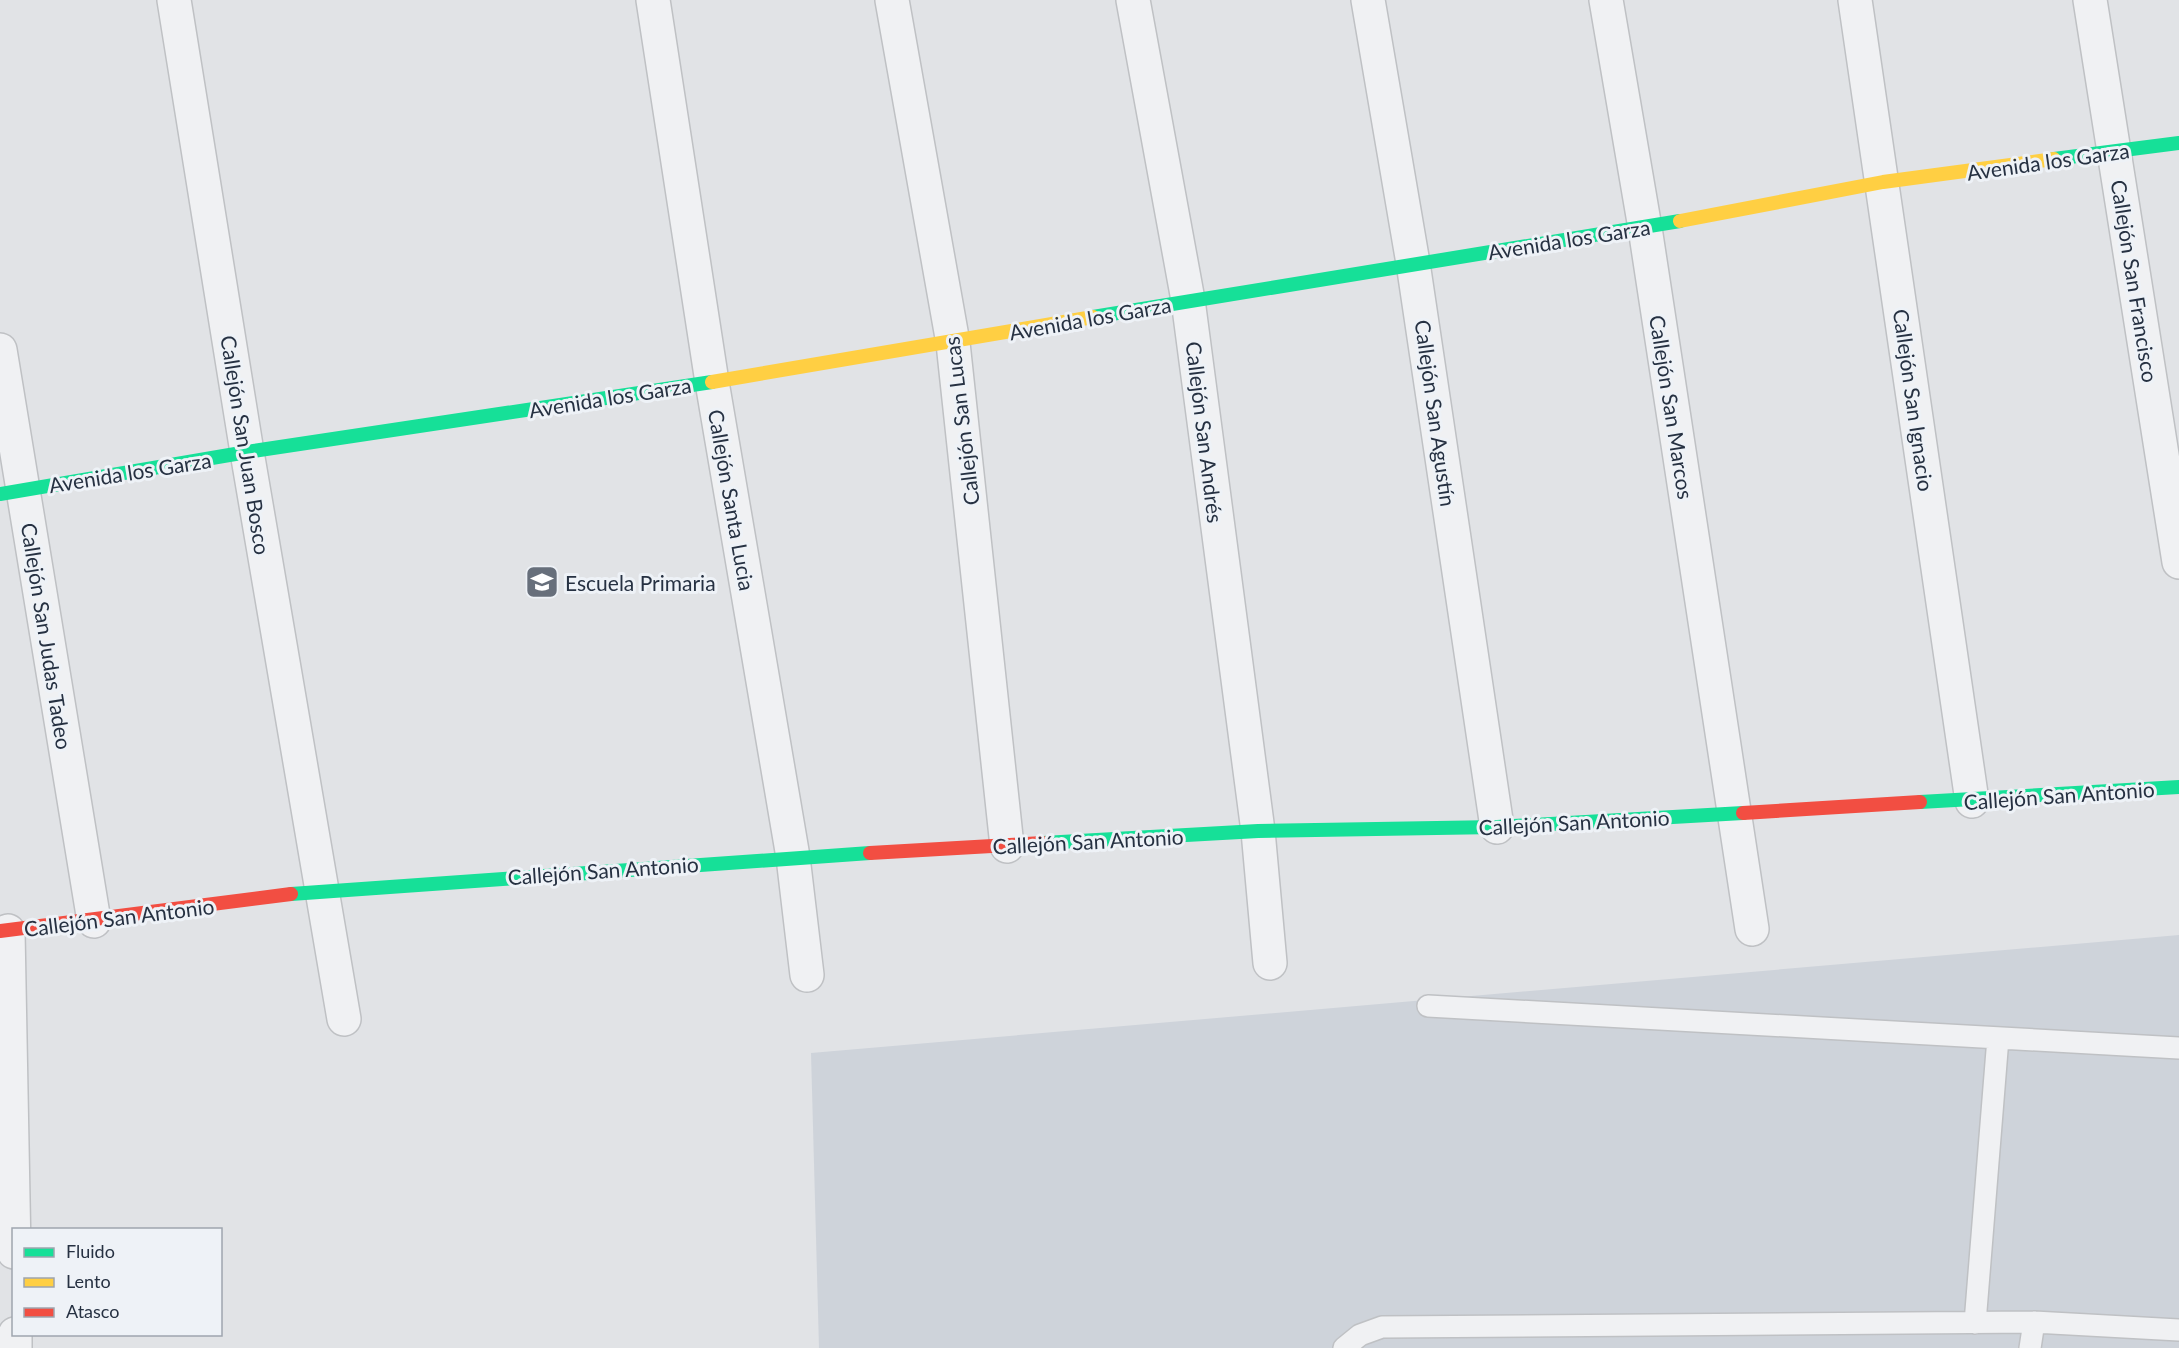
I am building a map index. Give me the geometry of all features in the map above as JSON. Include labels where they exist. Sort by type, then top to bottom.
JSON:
[{"type":"street","name":"Callejón San Juan Bosco","points":[[174,0],[247,453],[320,890],[344,1019]]},
{"type":"street","name":"Callejón Santa Lucia","points":[[653,0],[712,382],[793,857],[807,975]]},
{"type":"street","name":"Callejón San Lucas","points":[[892,0],[953,343],[1007,846]]},
{"type":"street","name":"Callejón San Andrés","points":[[1133,0],[1188,300],[1258,831],[1270,963]]},
{"type":"street","name":"Callejón San Agustín","points":[[1368,0],[1413,263],[1497,827]]},
{"type":"street","name":"Callejón San Marcos","points":[[1606,0],[1645,228],[1752,929]]},
{"type":"street","name":"Callejón San Ignacio","points":[[1855,0],[1972,801]]},
{"type":"street","name":"Callejón San Francisco","points":[[2090,0],[2179,562]]},
{"type":"street","name":"Avenida los Garza","points":[[11,492],[953,343],[1188,300],[1645,228],[1883,182],[2179,143]]},
{"type":"street","name":"Callejón San Judas Tadeo","points":[[0,350],[11,492],[94,921]]},
{"type":"street","name":"Callejón San Antonio","points":[[4,931],[320,890],[793,857],[1258,831],[1497,827],[1972,801],[2179,787]]},
{"type":"street","points":[[4,931],[13,1228]]},
{"type":"lane","points":[[1428,1006],[2179,1048]]},
{"type":"lane","points":[[1975,1323],[1998,1038]]},
{"type":"lane","points":[[2030,1348],[2034,1322]]},
{"type":"lane","points":[[1344,1348],[1359,1335],[1382,1327],[2034,1322],[2179,1330]]},
{"type":"shaded area","points":[[2179,935],[2179,1348],[819,1348],[811,1053]]},
{"type":"traffic: fast","points":[[2054,159],[2179,143]]},
{"type":"traffic: fast","points":[[1093,317],[1680,221]]},
{"type":"traffic: fast","points":[[0,494],[247,452],[712,382]]},
{"type":"traffic: fast","points":[[1920,802],[2179,787]]},
{"type":"traffic: fast","points":[[1043,843],[1258,831],[1497,827],[1743,813]]},
{"type":"traffic: fast","points":[[291,894],[870,853]]},
{"type":"traffic: slow","points":[[1680,221],[1883,182],[2054,159]]},
{"type":"traffic: slow","points":[[712,382],[1093,317]]},
{"type":"traffic: jam","points":[[1743,813],[1920,802]]},
{"type":"traffic: jam","points":[[870,853],[1043,843]]},
{"type":"traffic: jam","points":[[0,931],[291,894]]},
{"type":"place","name":"Escuela Primaria","points":[[542,582]]}]
